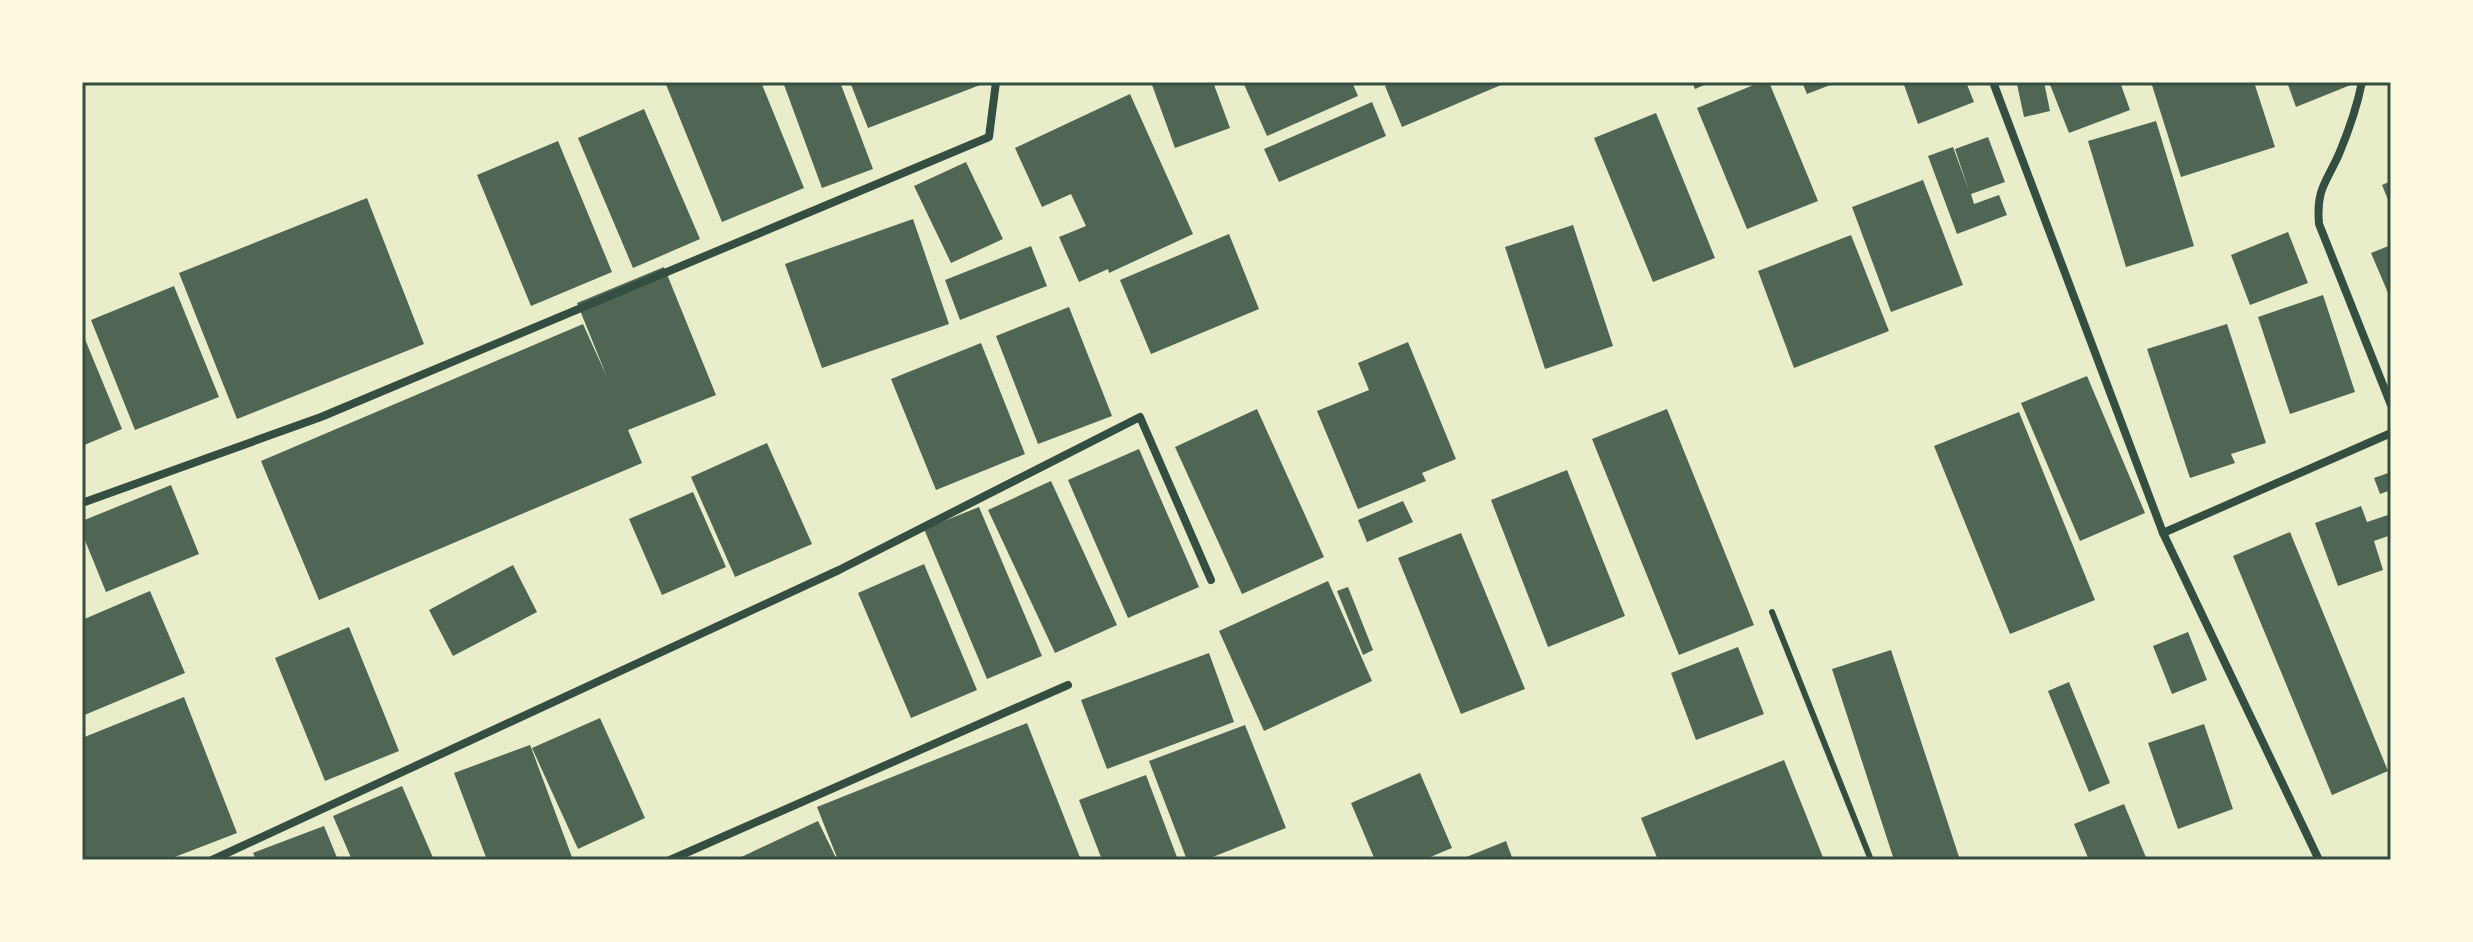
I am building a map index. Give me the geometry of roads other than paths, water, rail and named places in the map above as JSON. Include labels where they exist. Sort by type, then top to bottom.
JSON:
[{"type":"street","points":[[82,503],[321,417],[989,137],[996,82]]},
{"type":"street","points":[[1993,82],[2163,533],[2319,860]]},
{"type":"street","points":[[2362,82],[2356,112],[2337,159],[2323,180],[2317,202],[2319,224],[2391,405]]},
{"type":"street","points":[[212,860],[839,570],[1140,417],[1211,580]]},
{"type":"street","points":[[2163,533],[2391,433]]},
{"type":"street","points":[[670,860],[1068,685]]},
{"type":"lane","points":[[1772,612],[1871,860]]}]
